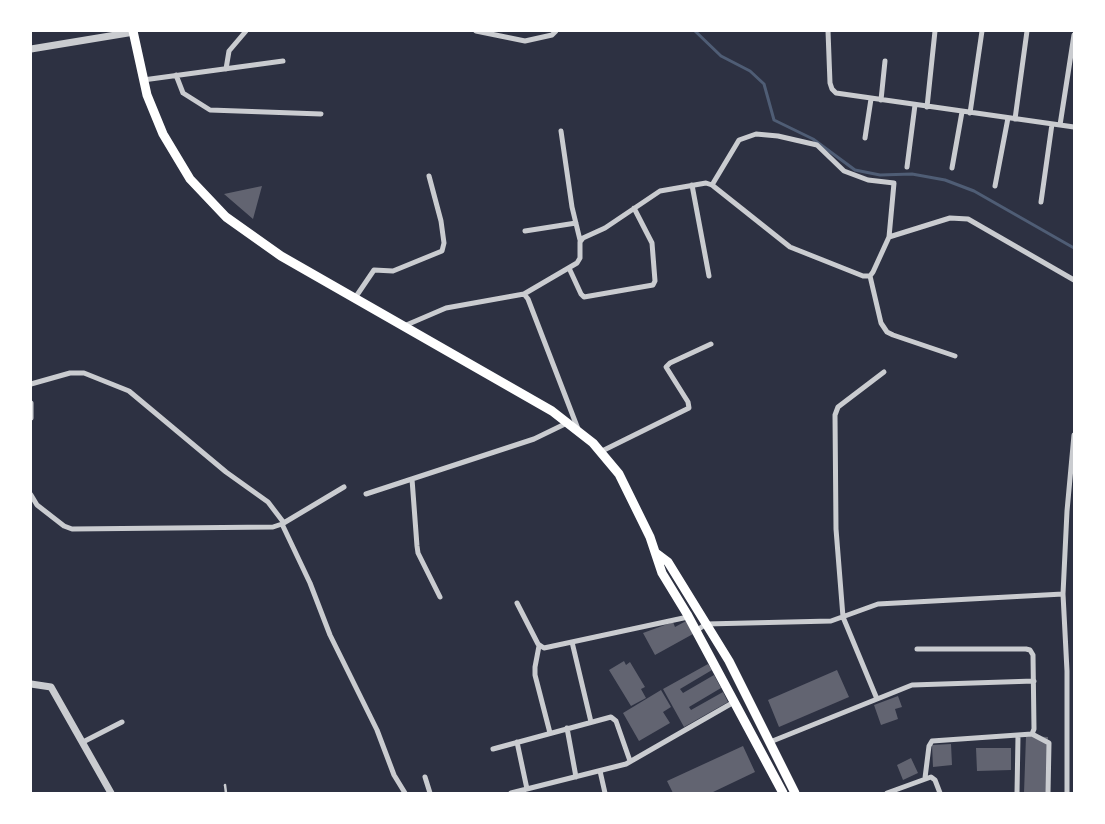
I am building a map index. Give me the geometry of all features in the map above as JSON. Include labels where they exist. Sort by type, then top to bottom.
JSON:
[{"type":"main road","points":[[134,32],[147,95],[163,134],[190,180],[226,217],[281,256],[552,411],[593,443],[619,474],[650,537],[660,570],[696,631],[783,793]]},
{"type":"main road","points":[[656,553],[669,563],[729,661],[795,793]]},
{"type":"street","points":[[226,69],[229,51],[246,31]]},
{"type":"street","points":[[476,31],[525,41],[552,35],[556,31]]},
{"type":"street","points":[[828,31],[830,83],[836,93],[1074,127]]},
{"type":"street","points":[[927,107],[935,31]]},
{"type":"street","points":[[970,113],[982,31]]},
{"type":"street","points":[[1015,119],[1027,31]]},
{"type":"street","points":[[31,49],[134,32]]},
{"type":"street","points":[[1060,125],[1074,35]]},
{"type":"street","points":[[144,80],[283,61]]},
{"type":"street","points":[[881,100],[885,61]]},
{"type":"street","points":[[176,75],[183,93],[210,110],[321,114]]},
{"type":"street","points":[[865,138],[871,99]]},
{"type":"street","points":[[907,167],[915,105]]},
{"type":"street","points":[[952,168],[962,112]]},
{"type":"street","points":[[995,186],[1008,118]]},
{"type":"street","points":[[1041,202],[1052,124]]},
{"type":"street","points":[[404,326],[446,308],[524,294],[578,262],[580,240],[561,131]]},
{"type":"street","points":[[712,184],[739,140],[756,134],[786,138],[817,146],[844,171],[868,180],[894,183],[889,236],[870,276],[881,323],[887,332],[892,335],[955,356]]},
{"type":"street","points":[[355,298],[374,270],[393,271],[442,251],[444,243],[442,222],[429,176]]},
{"type":"street","points":[[580,240],[605,228],[660,192],[706,183],[712,184],[790,247],[863,276],[870,276]]},
{"type":"street","points":[[692,185],[709,276]]},
{"type":"street","points":[[569,268],[584,297],[653,285],[655,281],[652,243],[634,208]]},
{"type":"street","points":[[889,236],[950,218],[968,219],[1074,280]]},
{"type":"street","points":[[524,231],[576,222]]},
{"type":"street","points":[[524,294],[528,298],[579,432]]},
{"type":"street","points":[[600,452],[689,408],[688,402],[666,367],[670,363],[711,344]]},
{"type":"street","points":[[877,699],[843,617],[836,529],[835,416],[838,407],[884,372]]},
{"type":"street","points":[[31,384],[70,374],[84,373],[129,392],[226,472],[268,502],[284,523],[332,639],[376,730],[394,775],[405,793]]},
{"type":"street","points":[[31,403],[31,418]]},
{"type":"street","points":[[366,494],[534,439],[567,423]]},
{"type":"street","points":[[1067,793],[1067,671],[1063,594],[1067,511],[1074,435]]},
{"type":"street","points":[[412,479],[418,553],[440,597]]},
{"type":"street","points":[[31,495],[37,505],[64,526],[72,529],[273,527],[284,523],[344,487]]},
{"type":"street","points":[[696,631],[706,624],[831,621],[878,604],[1063,594]]},
{"type":"street","points":[[517,604],[539,646],[535,675],[550,733]]},
{"type":"street","points":[[539,646],[548,648],[688,617]]},
{"type":"street","points":[[1065,636],[1074,637]]},
{"type":"street","points":[[572,642],[591,722]]},
{"type":"street","points":[[917,649],[1030,650],[1034,655],[1034,729],[1032,734]]},
{"type":"street","points":[[770,742],[915,685],[1034,681]]},
{"type":"street","points":[[31,684],[52,687],[110,792]]},
{"type":"street","points":[[511,793],[622,765],[734,702]]},
{"type":"street","points":[[493,749],[609,717],[614,718],[630,761]]},
{"type":"street","points":[[82,742],[122,722]]},
{"type":"street","points":[[567,728],[576,777]]},
{"type":"street","points":[[925,778],[932,741],[1032,734],[1049,743],[1048,793]]},
{"type":"street","points":[[1017,793],[1018,736]]},
{"type":"street","points":[[517,742],[527,789]]},
{"type":"street","points":[[600,771],[605,793]]},
{"type":"street","points":[[425,777],[430,793]]},
{"type":"street","points":[[887,793],[925,778],[933,778],[940,793]]},
{"type":"lane","points":[[225,785],[226,793]]},
{"type":"building","points":[[262,186],[253,219],[224,194]]},
{"type":"building","points":[[686,621],[693,634],[655,655],[643,633],[673,622],[675,627]]},
{"type":"building","points":[[624,661],[626,665],[630,662],[645,687],[641,689],[646,698],[631,706],[609,670]]},
{"type":"building","points":[[708,664],[712,670],[680,689],[683,693],[714,675],[721,688],[689,707],[691,710],[723,692],[728,702],[684,727],[663,689]]},
{"type":"building","points":[[837,670],[849,697],[779,727],[768,700]]},
{"type":"building","points":[[661,690],[671,707],[663,712],[670,723],[639,741],[623,713]]},
{"type":"building","points":[[898,696],[902,707],[895,709],[898,719],[881,725],[874,705]]},
{"type":"building","points":[[1026,736],[1048,737],[1047,793],[1024,793]]},
{"type":"building","points":[[951,744],[952,765],[933,767],[932,745]]},
{"type":"building","points":[[743,746],[755,772],[711,793],[673,793],[667,781]]},
{"type":"building","points":[[976,748],[1011,748],[1011,770],[977,771]]},
{"type":"building","points":[[911,758],[918,773],[903,780],[897,765]]},
{"type":"waterway","points":[[695,31],[721,56],[750,71],[764,84],[774,120],[813,139],[855,170],[880,175],[912,174],[945,180],[974,191],[1074,248]]}]
